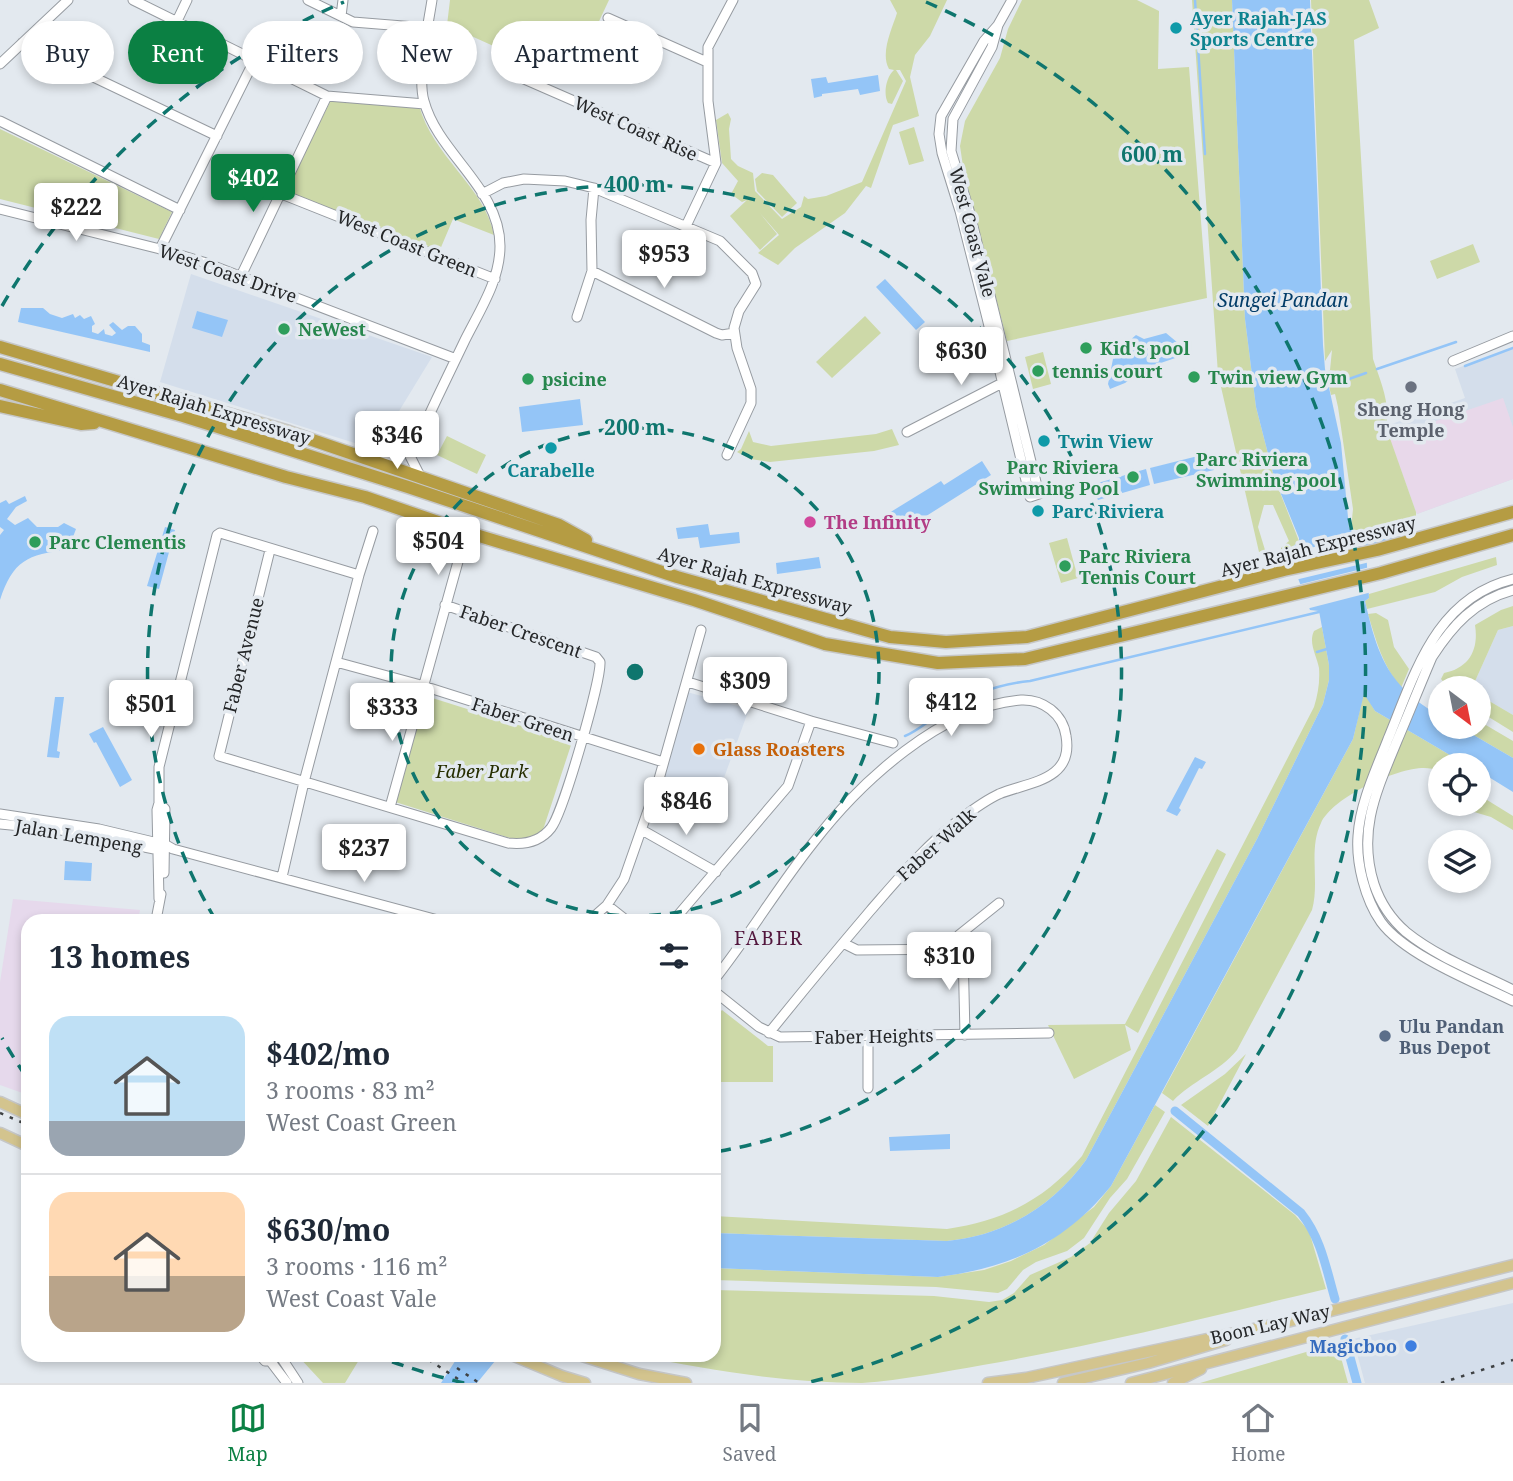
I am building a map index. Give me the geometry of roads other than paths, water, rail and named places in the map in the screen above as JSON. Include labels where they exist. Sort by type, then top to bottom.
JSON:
[{"type":"highway","points":[[0,347],[246,418],[372,460],[559,525],[613,556]]},
{"type":"highway","name":"Ayer Rajah Expressway","points":[[0,364],[197,420],[408,486],[677,577],[890,638],[946,642],[1027,637],[1284,570],[1377,550],[1513,512]]},
{"type":"highway","name":"Ayer Rajah Expressway","points":[[0,390],[286,477],[365,497],[476,535],[694,600],[825,644],[938,663],[1025,659],[1381,573],[1513,535]]},
{"type":"highway","points":[[0,406],[81,424],[101,421]]},
{"type":"main road","points":[[0,1102],[21,1112]]},
{"type":"main road","points":[[0,1133],[21,1143]]},
{"type":"main road","name":"Boon Lay Way","points":[[988,1383],[1027,1378],[1261,1328],[1513,1265]]},
{"type":"main road","name":"Boon Lay Way","points":[[1131,1383],[1513,1283]]},
{"type":"main road","points":[[1063,1383],[1204,1348],[1261,1328]]},
{"type":"main road","points":[[1173,1383],[1222,1358]]},
{"type":"main road","points":[[528,1362],[585,1383]]},
{"type":"main road","points":[[601,1362],[639,1374],[686,1383]]},
{"type":"street","points":[[46,21],[68,0]]},
{"type":"street","points":[[133,0],[177,21],[187,0]]},
{"type":"street","points":[[308,0],[353,22],[377,24]]},
{"type":"street","points":[[341,16],[342,0]]},
{"type":"street","points":[[429,21],[432,0]]},
{"type":"street","name":"West Coast Rise","points":[[686,226],[716,163],[708,100],[707,62],[710,41],[733,0]]},
{"type":"street","name":"West Coast Vale","points":[[1012,0],[998,25],[992,47],[953,119],[951,151],[969,210],[1022,447],[1030,498],[1040,494],[1022,447]]},
{"type":"street","points":[[608,18],[707,62]]},
{"type":"street","points":[[0,64],[21,44]]},
{"type":"street","points":[[108,84],[217,136]]},
{"type":"street","points":[[160,248],[243,84]]},
{"type":"street","points":[[302,84],[327,96],[425,104]]},
{"type":"street","points":[[372,460],[398,456],[407,450],[494,275],[499,256],[497,226],[482,194],[442,138],[425,104],[422,84]]},
{"type":"street","name":"West Coast Rise","points":[[535,84],[716,163]]},
{"type":"street","points":[[241,276],[327,96]]},
{"type":"street","points":[[0,121],[180,210]]},
{"type":"street","points":[[482,194],[503,183],[524,179],[565,181],[594,188],[726,245],[755,278],[755,289],[739,311],[734,333],[752,396],[746,418],[727,455]]},
{"type":"street","points":[[577,317],[592,271],[594,188]]},
{"type":"street","name":"West Coast Green","points":[[279,192],[494,275]]},
{"type":"street","name":"West Coast Drive","points":[[0,209],[160,248],[241,276],[453,358]]},
{"type":"street","points":[[592,271],[716,333],[734,333]]},
{"type":"street","points":[[1452,361],[1513,336]]},
{"type":"street","points":[[421,478],[410,456],[453,358]]},
{"type":"street","points":[[907,432],[1007,380]]},
{"type":"street","points":[[282,877],[304,782],[373,531]]},
{"type":"street","name":"Jalan Lempeng","points":[[157,914],[164,848],[157,810],[159,766],[217,535],[220,533],[270,550]]},
{"type":"street","points":[[270,550],[359,575]]},
{"type":"street","name":"Faber Avenue","points":[[270,550],[218,754],[304,782]]},
{"type":"street","name":"Faber Crescent","points":[[424,687],[459,558]]},
{"type":"street","points":[[1513,579],[1473,596],[1455,610],[1424,651],[1365,798],[1358,836],[1368,881],[1382,923],[1406,945],[1513,1001]]},
{"type":"street","points":[[1513,590],[1496,595],[1463,616],[1432,657],[1376,793],[1366,845],[1368,881],[1405,931],[1430,949],[1513,990]]},
{"type":"street","name":"Faber Crescent","points":[[445,605],[596,657],[600,668],[583,738]]},
{"type":"street","points":[[597,914],[607,905],[624,879],[642,830],[688,682],[701,630]]},
{"type":"street","name":"Faber Green","points":[[336,662],[663,762]]},
{"type":"street","points":[[688,682],[811,722],[893,743]]},
{"type":"street","points":[[390,807],[424,687]]},
{"type":"street","name":"Faber Walk","points":[[721,971],[813,843],[872,780],[913,746],[953,720],[992,705],[1026,700],[1049,707],[1064,726],[1067,737],[1066,751],[1060,766],[1047,779],[997,795],[947,829],[895,881],[769,1033]]},
{"type":"street","points":[[679,914],[788,786],[811,722]]},
{"type":"street","name":"Faber Green","points":[[304,782],[508,843],[523,845],[540,839],[553,826],[583,738]]},
{"type":"street","name":"Jalan Lempeng","points":[[0,814],[88,827],[164,848]]},
{"type":"street","name":"Jalan Lempeng","points":[[0,824],[61,830],[164,848]]},
{"type":"street","points":[[642,830],[716,872]]},
{"type":"street","points":[[164,848],[416,914]]},
{"type":"street","points":[[965,1035],[963,949],[960,933],[999,903]]},
{"type":"street","points":[[607,905],[618,914]]},
{"type":"street","points":[[843,943],[857,950],[963,949]]},
{"type":"street","name":"Faber Heights","points":[[721,997],[769,1033],[793,1037],[1049,1033]]},
{"type":"street","points":[[868,1036],[868,1088]]},
{"type":"street","points":[[271,1362],[287,1383]]},
{"type":"street","points":[[284,1362],[298,1383]]},
{"type":"water","name":"Sungei Pandan","points":[[1232,0],[1310,0],[1325,369],[1341,443],[1349,528],[1365,534],[1369,598],[1365,601],[1375,639],[1388,669],[1409,693],[1428,708],[1428,739],[1480,739],[1513,758],[1513,792],[1491,778],[1491,753],[1447,753],[1375,711],[1364,694],[1353,739],[1111,1186],[1075,1223],[1034,1250],[1012,1259],[989,1267],[938,1277],[721,1268],[721,1233],[947,1241],[988,1233],[1043,1205],[1086,1160],[1257,839],[1323,704],[1329,680],[1329,665],[1319,611],[1310,610],[1288,552],[1299,538],[1274,477],[1256,407],[1245,319]]},
{"type":"water","points":[[878,75],[880,91],[860,95],[858,89],[822,94],[814,98],[811,79],[826,77],[828,83]]},
{"type":"water","points":[[885,279],[925,322],[916,330],[876,287]]},
{"type":"water","points":[[21,308],[43,308],[62,318],[73,314],[75,318],[80,315],[84,319],[91,316],[95,324],[92,326],[92,332],[98,334],[104,329],[105,334],[112,336],[116,333],[109,325],[113,322],[122,330],[135,326],[142,334],[142,342],[150,345],[150,352],[18,322]]},
{"type":"water","points":[[197,311],[228,320],[222,337],[192,328]]},
{"type":"water","points":[[1166,333],[1190,353],[1146,368],[1125,383],[1110,389],[1108,384],[1114,354],[1136,335],[1144,339]]},
{"type":"water","points":[[580,399],[583,425],[522,432],[519,407]]},
{"type":"water","name":"Parc Riviera Swimming pool","points":[[1210,453],[1214,470],[1154,484],[1150,468]]},
{"type":"water","points":[[982,461],[991,475],[901,532],[889,513],[941,481],[944,485]]},
{"type":"water","name":"Parc Riviera Swimming Pool","points":[[1146,469],[1150,485],[1098,500],[1091,485]]},
{"type":"water","name":"Parc Clementis","points":[[25,496],[27,501],[16,507],[7,519],[15,525],[28,518],[37,527],[58,527],[64,523],[76,529],[68,550],[32,557],[16,568],[0,600],[0,535],[4,530],[0,527],[0,503],[6,500],[9,504]]},
{"type":"water","points":[[708,524],[710,535],[739,532],[740,543],[700,548],[698,537],[678,539],[676,528]]},
{"type":"water","points":[[165,527],[175,530],[159,589],[147,586]]},
{"type":"water","points":[[819,557],[821,568],[777,574],[776,563]]},
{"type":"water","points":[[55,697],[64,697],[57,751],[60,752],[59,758],[47,757]]},
{"type":"water","points":[[103,727],[132,780],[120,787],[89,734]]},
{"type":"water","points":[[1195,757],[1206,762],[1202,769],[1199,768],[1177,816],[1166,811]]},
{"type":"water","points":[[65,861],[92,863],[91,881],[64,880]]},
{"type":"water","points":[[950,1134],[950,1149],[890,1151],[889,1137]]},
{"type":"water","points":[[454,1362],[494,1362],[477,1383],[441,1383]]},
{"type":"waterway","points":[[1195,0],[1205,154]]},
{"type":"waterway","points":[[1377,369],[1456,342]]},
{"type":"waterway","points":[[1465,366],[1513,348]]},
{"type":"waterway","points":[[1329,386],[1366,373]]},
{"type":"waterway","points":[[1365,544],[1396,537]]},
{"type":"waterway","points":[[905,736],[959,703],[994,688],[1319,612]]},
{"type":"waterway","points":[[1317,652],[1327,649]]},
{"type":"waterway","points":[[1175,1111],[1301,1213],[1318,1243],[1335,1299]]},
{"type":"waterway","points":[[1345,1339],[1357,1383]]},
{"type":"railway","points":[[0,1113],[21,1122]]},
{"type":"railway","points":[[1441,1383],[1513,1360]]},
{"type":"railway","points":[[432,1362],[464,1383]]},
{"type":"railway","points":[[457,1368],[479,1383]]},
{"type":"place","name":"Ayer Rajah-JAS Sports Centre","points":[[1176,28]]},
{"type":"place","name":"NeWest","points":[[284,329]]},
{"type":"place","name":"Kid's pool","points":[[1086,348]]},
{"type":"place","name":"tennis court","points":[[1038,371]]},
{"type":"place","name":"Twin view Gym","points":[[1194,377]]},
{"type":"place","name":"psicine","points":[[528,379]]},
{"type":"place","name":"Sheng Hong Temple","points":[[1411,387]]},
{"type":"place","name":"Twin View","points":[[1044,441]]},
{"type":"place","name":"Carabelle","points":[[551,448]]},
{"type":"place","name":"Parc Riviera Swimming pool","points":[[1182,469]]},
{"type":"place","name":"Parc Riviera Swimming Pool","points":[[1133,477]]},
{"type":"place","name":"Parc Riviera","points":[[1038,511]]},
{"type":"place","name":"The Infinity","points":[[810,522]]},
{"type":"place","name":"Parc Clementis","points":[[35,542]]},
{"type":"place","name":"Parc Riviera Tennis Court","points":[[1065,566]]},
{"type":"place","name":"Glass Roasters","points":[[699,749]]},
{"type":"place","name":"Ulu Pandan Bus Depot","points":[[1385,1036]]},
{"type":"place","name":"Magicboo","points":[[1411,1346]]},
{"type":"district","name":"FABER","points":[[769,938]]},
{"type":"park label","name":"Faber Park","points":[[482,771]]}]
